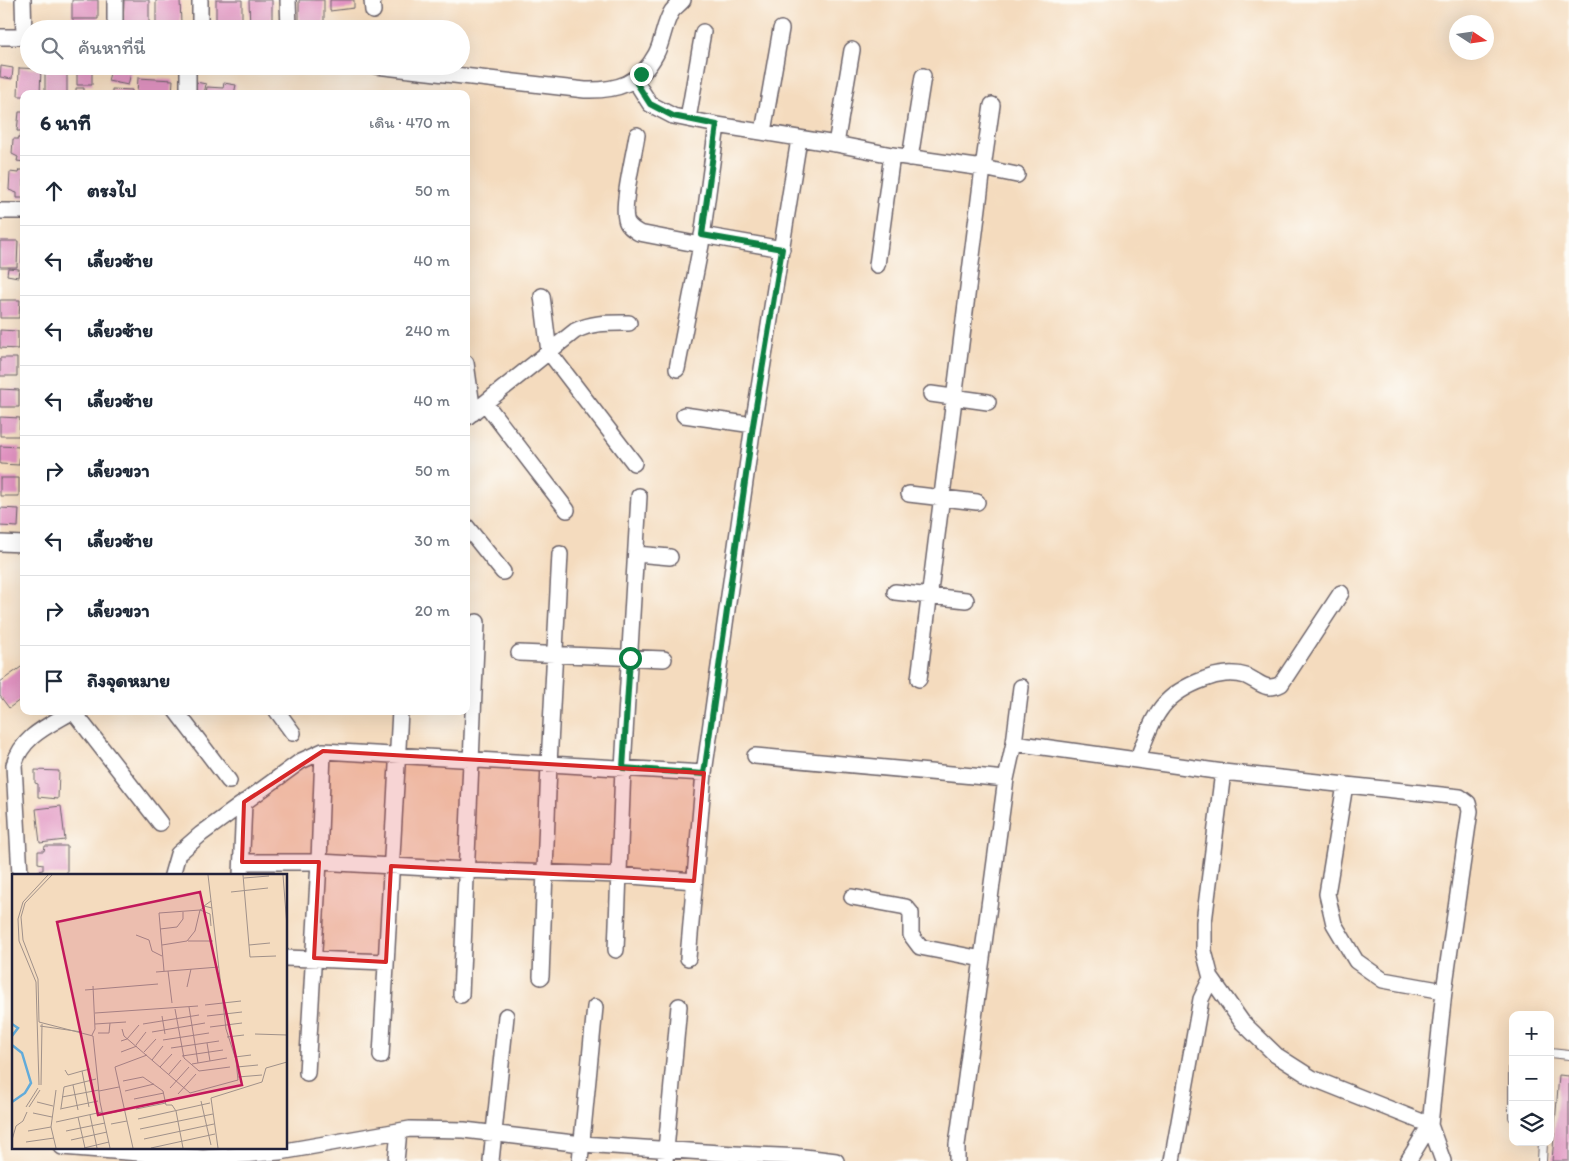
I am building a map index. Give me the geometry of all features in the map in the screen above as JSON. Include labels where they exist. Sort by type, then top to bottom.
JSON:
[{"type":"street","points":[[23,0],[25,20]]},
{"type":"street","points":[[115,0],[115,20]]},
{"type":"street","points":[[200,0],[200,20]]},
{"type":"street","points":[[288,0],[289,20]]},
{"type":"street","points":[[454,75],[585,90],[605,91],[625,85],[641,74],[656,54],[671,6],[683,0]]},
{"type":"street","points":[[763,132],[781,29]]},
{"type":"street","points":[[688,119],[703,32]]},
{"type":"street","points":[[0,37],[20,37]]},
{"type":"street","points":[[836,144],[852,50]]},
{"type":"street","points":[[188,75],[188,90]]},
{"type":"street","points":[[910,158],[923,76]]},
{"type":"street","points":[[634,79],[650,104],[673,116],[1017,175]]},
{"type":"street","points":[[919,679],[992,104]]},
{"type":"street","points":[[677,369],[701,240],[717,125]]},
{"type":"street","points":[[637,135],[626,204],[626,220],[631,228],[639,233],[782,249]]},
{"type":"street","points":[[688,958],[704,774],[753,425],[799,139]]},
{"type":"street","points":[[877,265],[892,155]]},
{"type":"street","points":[[0,211],[20,211]]},
{"type":"street","points":[[542,296],[549,352],[634,463]]},
{"type":"street","points":[[470,415],[575,331],[586,325],[599,322],[629,323]]},
{"type":"street","points":[[931,394],[988,402]]},
{"type":"street","points":[[485,403],[567,510]]},
{"type":"street","points":[[684,415],[753,425]]},
{"type":"street","points":[[909,494],[977,502]]},
{"type":"street","points":[[616,950],[623,768],[639,496]]},
{"type":"street","points":[[470,531],[503,572]]},
{"type":"street","points":[[0,543],[20,544]]},
{"type":"street","points":[[541,977],[549,764],[560,554]]},
{"type":"street","points":[[636,554],[670,557]]},
{"type":"street","points":[[895,592],[966,600]]},
{"type":"street","points":[[1136,760],[1156,715],[1165,702],[1186,685],[1213,676],[1232,674],[1246,676],[1265,687],[1273,688],[1281,684],[1341,594]]},
{"type":"street","points":[[461,995],[477,622]]},
{"type":"street","points":[[519,652],[664,659]]},
{"type":"street","points":[[957,1161],[1006,779],[1014,743],[1021,687]]},
{"type":"street","points":[[20,874],[14,765],[17,754],[23,745],[36,734],[67,715]]},
{"type":"street","points":[[76,715],[160,823]]},
{"type":"street","points":[[179,715],[229,781]]},
{"type":"street","points":[[280,715],[293,733]]},
{"type":"street","points":[[381,1056],[400,715]]},
{"type":"street","points":[[1014,743],[1223,772],[1460,797],[1468,803],[1470,811],[1444,991],[1430,1125],[1408,1161]]},
{"type":"street","points":[[172,874],[178,854],[201,834],[301,761],[323,751],[704,774]]},
{"type":"street","points":[[307,1073],[320,862],[323,751]]},
{"type":"street","points":[[755,756],[1006,779]]},
{"type":"street","points":[[1223,772],[1204,922],[1204,951],[1211,978],[1242,1022],[1276,1055],[1312,1078],[1430,1125],[1443,1161]]},
{"type":"street","points":[[1345,785],[1327,894],[1334,924],[1356,961],[1383,980],[1444,991]]},
{"type":"street","points":[[244,802],[241,868],[320,862],[545,874],[619,875],[694,881]]},
{"type":"street","points":[[852,897],[906,907],[911,913],[911,935],[920,947],[982,959]]},
{"type":"street","points":[[288,958],[386,962]]},
{"type":"street","points":[[1172,1161],[1201,999],[1211,978]]},
{"type":"street","points":[[666,1155],[679,1006]]},
{"type":"street","points":[[580,1161],[595,1007]]},
{"type":"street","points":[[491,1161],[506,1016]]},
{"type":"street","points":[[64,1152],[148,1158],[228,1159],[280,1152],[309,1154],[410,1129],[464,1130],[666,1155],[734,1154],[804,1157],[836,1161]]},
{"type":"street","points":[[396,1161],[399,1131]]},
{"type":"lane","points":[[1554,1053],[1569,1055]]},
{"type":"lane","points":[[1542,1161],[1543,1146]]},
{"type":"highlighted area","points":[[323,751],[704,773],[694,881],[391,866],[386,962],[314,958],[319,862],[242,862],[244,802]]},
{"type":"building","points":[[72,0],[98,0],[98,19],[72,19]]},
{"type":"building","points":[[124,0],[149,0],[149,20],[123,20]]},
{"type":"building","points":[[156,0],[180,0],[181,20],[156,20]]},
{"type":"building","points":[[216,0],[242,0],[242,20],[216,20]]},
{"type":"building","points":[[249,0],[272,0],[272,20],[250,20]]},
{"type":"building","points":[[299,0],[324,0],[324,20],[299,20]]},
{"type":"building","points":[[330,0],[354,0],[354,8],[330,11]]},
{"type":"building","points":[[1,66],[13,68],[12,79],[0,77]]},
{"type":"building","points":[[19,68],[20,75],[41,75],[40,90],[20,90],[20,96],[18,96]]},
{"type":"building","points":[[45,75],[67,75],[67,90],[45,90]]},
{"type":"building","points":[[77,75],[92,75],[92,85],[77,85]]},
{"type":"building","points":[[110,75],[130,75],[128,85],[108,81]]},
{"type":"building","points":[[138,78],[173,80],[172,90],[137,90]]},
{"type":"building","points":[[196,82],[206,84],[205,90],[195,90]]},
{"type":"building","points":[[224,83],[236,85],[235,90],[207,90],[207,87],[223,88]]},
{"type":"building","points":[[76,88],[84,88],[84,90],[76,90]]},
{"type":"building","points":[[19,112],[20,112],[20,131],[17,131]]},
{"type":"building","points":[[20,135],[20,161],[17,161],[18,157],[12,154],[13,139],[18,139]]},
{"type":"building","points":[[20,170],[20,198],[17,198],[17,193],[9,190],[10,172],[18,173]]},
{"type":"building","points":[[0,241],[18,241],[17,267],[0,267]]},
{"type":"building","points":[[8,268],[19,269],[18,277],[7,275]]},
{"type":"building","points":[[0,300],[20,300],[19,318],[0,318]]},
{"type":"building","points":[[0,330],[18,331],[18,349],[0,348]]},
{"type":"building","points":[[0,358],[17,358],[17,376],[0,376]]},
{"type":"building","points":[[0,389],[19,390],[19,407],[0,407]]},
{"type":"building","points":[[0,417],[20,418],[19,436],[0,436]]},
{"type":"building","points":[[0,446],[20,447],[19,465],[0,464]]},
{"type":"building","points":[[0,478],[19,478],[19,496],[0,496]]},
{"type":"building","points":[[0,508],[19,509],[18,527],[0,526]]},
{"type":"building","points":[[20,668],[20,700],[9,708],[0,696],[0,682]]},
{"type":"building","points":[[35,770],[59,771],[58,799],[38,797]]},
{"type":"building","points":[[61,806],[65,840],[40,843],[36,809]]},
{"type":"building","points":[[45,846],[67,846],[67,874],[38,874],[38,871],[43,870],[43,864],[38,863],[38,851],[44,851]]},
{"type":"building","points":[[1559,1075],[1569,1076],[1569,1161],[1552,1161]]},
{"type":"route","points":[[630,658],[623,768],[704,774],[753,425],[782,249],[702,235],[717,125],[673,116],[650,104],[634,79],[641,74]]}]
